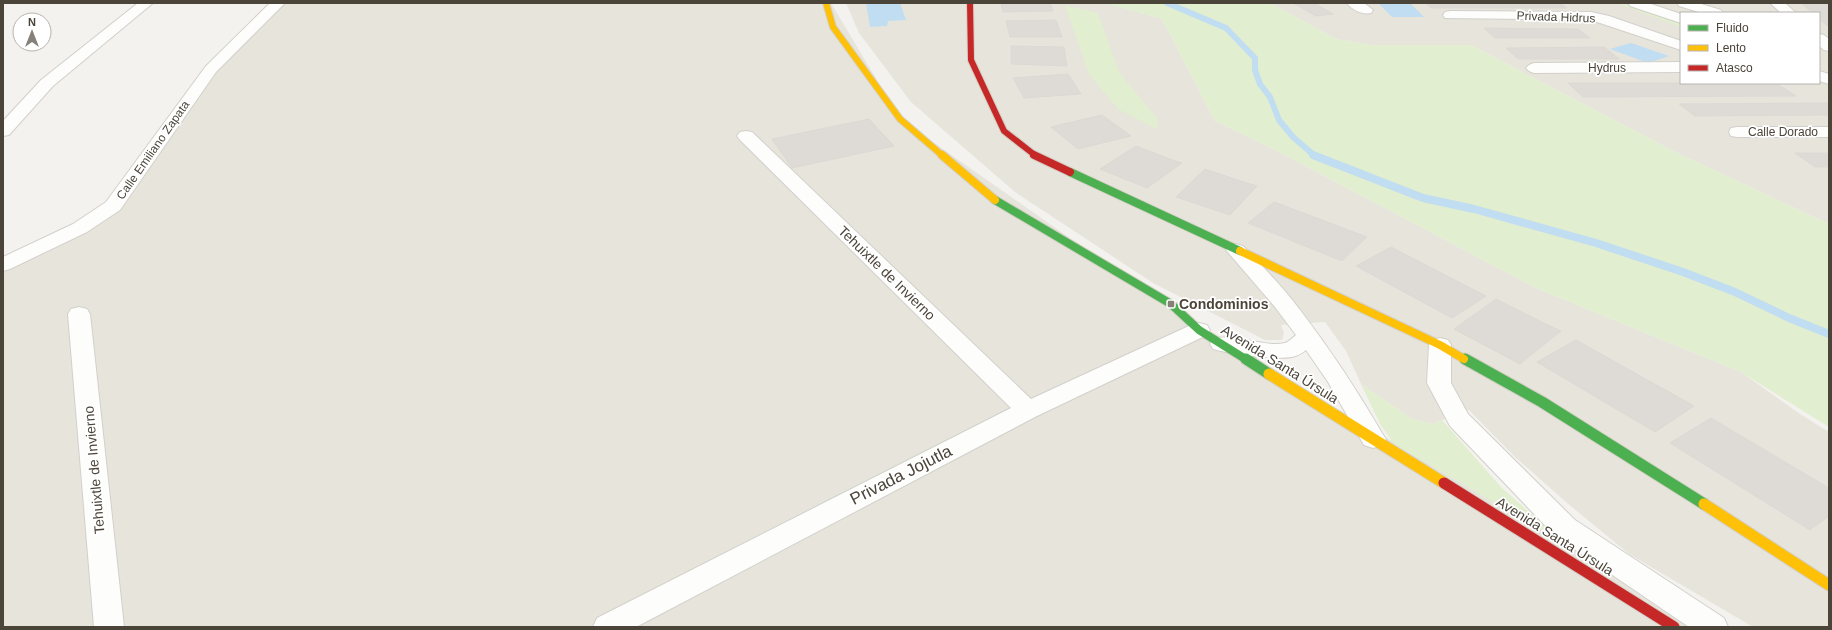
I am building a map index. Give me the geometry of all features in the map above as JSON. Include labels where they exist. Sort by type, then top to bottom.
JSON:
[{"type":"street","points":[[3,131],[47,83],[146,3]]},
{"type":"street","name":"Calle Emiliano Zapata","points":[[3,265],[80,228],[113,206],[211,69],[278,3]]},
{"type":"street","name":"Avenida Santa Úrsula","points":[[826,3],[833,27],[900,119],[995,200],[1171,304],[1199,330],[1674,627]]},
{"type":"street","points":[[970,3],[971,60],[1004,130],[1036,156],[1440,344],[1542,402],[1596,435],[1829,585]]},
{"type":"street","points":[[1354,3],[1366,10]]},
{"type":"street","points":[[1635,3],[1680,19]]},
{"type":"street","points":[[1684,3],[1704,12]]},
{"type":"street","points":[[1777,3],[1788,12]]},
{"type":"street","points":[[1623,10],[1680,32]]},
{"type":"street","name":"Privada Hidrus","points":[[1450,15],[1590,16],[1604,19],[1680,46]]},
{"type":"street","points":[[1659,38],[1680,32]]},
{"type":"street","points":[[1820,39],[1829,47]]},
{"type":"street","name":"Hydrus","points":[[1534,68],[1680,67]]},
{"type":"street","name":"Calle Dorado","points":[[1737,132],[1829,132]]},
{"type":"street","name":"Tehuixtle de Invierno","points":[[746,136],[1028,410]]},
{"type":"street","points":[[1236,250],[1273,290],[1299,324],[1338,378],[1373,438]]},
{"type":"street","name":"Tehuixtle de Invierno","points":[[80,314],[109,627]]},
{"type":"street","name":"Privada Jojutla","points":[[608,627],[1028,410],[1199,330]]},
{"type":"street","points":[[1221,344],[1270,350],[1291,350],[1308,337]]},
{"type":"street","points":[[1440,344],[1439,383],[1459,420],[1565,528],[1713,627]]},
{"type":"shaded area","points":[[278,3],[831,3],[900,119],[1221,344],[1720,627],[3,627],[3,271],[113,206],[211,69]]},
{"type":"shaded area","points":[[846,3],[1106,3],[1162,19],[1215,121],[1279,152],[1538,289],[1741,372],[1800,414],[1829,432],[1829,627],[1753,627],[1629,554],[1567,503],[1514,456],[1469,410],[1432,424],[1412,419],[1361,384],[1346,351],[1325,322],[1281,325],[1284,333],[1282,340],[1265,340],[1153,283],[1015,192],[911,102],[859,33]]},
{"type":"shaded area","points":[[1270,3],[1829,3],[1829,224],[1673,151],[1471,45],[1371,45],[1336,39]]},
{"type":"green space","points":[[1105,3],[1270,3],[1336,39],[1371,45],[1471,45],[1673,151],[1829,224],[1829,427],[1741,372],[1538,289],[1279,152],[1215,121],[1162,19]]},
{"type":"green space","points":[[1615,3],[1627,3],[1680,22],[1680,27]]},
{"type":"green space","points":[[1065,5],[1098,13],[1119,72],[1157,118],[1157,129],[1118,109],[1089,74]]},
{"type":"green space","points":[[1361,384],[1412,419],[1432,424],[1442,420],[1501,487],[1566,545],[1394,444],[1380,424]]},
{"type":"water","points":[[866,3],[900,3],[906,20],[888,21],[887,26],[870,27]]},
{"type":"water","points":[[1378,3],[1410,3],[1424,17],[1392,17]]},
{"type":"water","points":[[1631,43],[1669,56],[1648,63],[1610,49]]},
{"type":"building","points":[[1001,3],[1050,3],[1053,11],[1003,12]]},
{"type":"building","points":[[1293,3],[1314,3],[1333,14],[1316,16]]},
{"type":"building","points":[[1425,3],[1560,3],[1567,8],[1431,8]]},
{"type":"building","points":[[1801,3],[1826,3],[1829,6],[1829,27],[1820,20],[1820,12],[1812,12]]},
{"type":"building","points":[[1056,20],[1062,37],[1010,37],[1006,21]]},
{"type":"building","points":[[1484,28],[1578,29],[1590,38],[1495,38]]},
{"type":"building","points":[[1011,46],[1064,47],[1067,66],[1011,64]]},
{"type":"building","points":[[1604,47],[1619,59],[1518,59],[1506,48]]},
{"type":"building","points":[[1068,74],[1081,94],[1024,98],[1013,78]]},
{"type":"building","points":[[1568,83],[1778,84],[1796,96],[1583,97]]},
{"type":"building","points":[[1829,103],[1829,115],[1695,116],[1679,104]]},
{"type":"building","points":[[1102,115],[1131,136],[1078,149],[1051,127]]},
{"type":"building","points":[[869,119],[894,146],[792,168],[772,139]]},
{"type":"building","points":[[1136,146],[1182,163],[1147,188],[1100,169]]},
{"type":"building","points":[[1795,153],[1829,153],[1829,167],[1815,167]]},
{"type":"building","points":[[1205,169],[1257,186],[1230,215],[1176,197]]},
{"type":"building","points":[[1274,202],[1367,237],[1342,261],[1248,223]]},
{"type":"building","points":[[1391,247],[1486,296],[1452,318],[1356,266]]},
{"type":"building","points":[[1496,299],[1561,331],[1520,364],[1454,329]]},
{"type":"building","points":[[1576,340],[1694,406],[1655,432],[1537,362]]},
{"type":"building","points":[[1711,418],[1829,488],[1829,516],[1810,530],[1670,443]]},
{"type":"waterway","points":[[1167,3],[1226,28],[1255,58],[1255,70],[1260,84],[1270,97],[1279,120],[1293,137],[1315,156]]},
{"type":"waterway","points":[[1315,156],[1423,198],[1474,209],[1596,243],[1683,272],[1735,292],[1789,318],[1829,334]]},
{"type":"traffic: fast","points":[[1070,172],[1240,251]]},
{"type":"traffic: fast","points":[[995,200],[1171,304],[1199,330],[1269,374]]},
{"type":"traffic: fast","points":[[1464,359],[1542,402],[1704,504]]},
{"type":"traffic: slow","points":[[826,3],[833,27],[900,119],[995,200]]},
{"type":"traffic: slow","points":[[1240,251],[1440,345],[1464,359]]},
{"type":"traffic: slow","points":[[1269,374],[1444,483]]},
{"type":"traffic: slow","points":[[1704,504],[1829,585]]},
{"type":"traffic: jam","points":[[970,3],[971,60],[1004,131],[1036,156],[1070,172]]},
{"type":"traffic: jam","points":[[1444,483],[1674,627]]},
{"type":"place","name":"Condominios","points":[[1171,304]]}]
